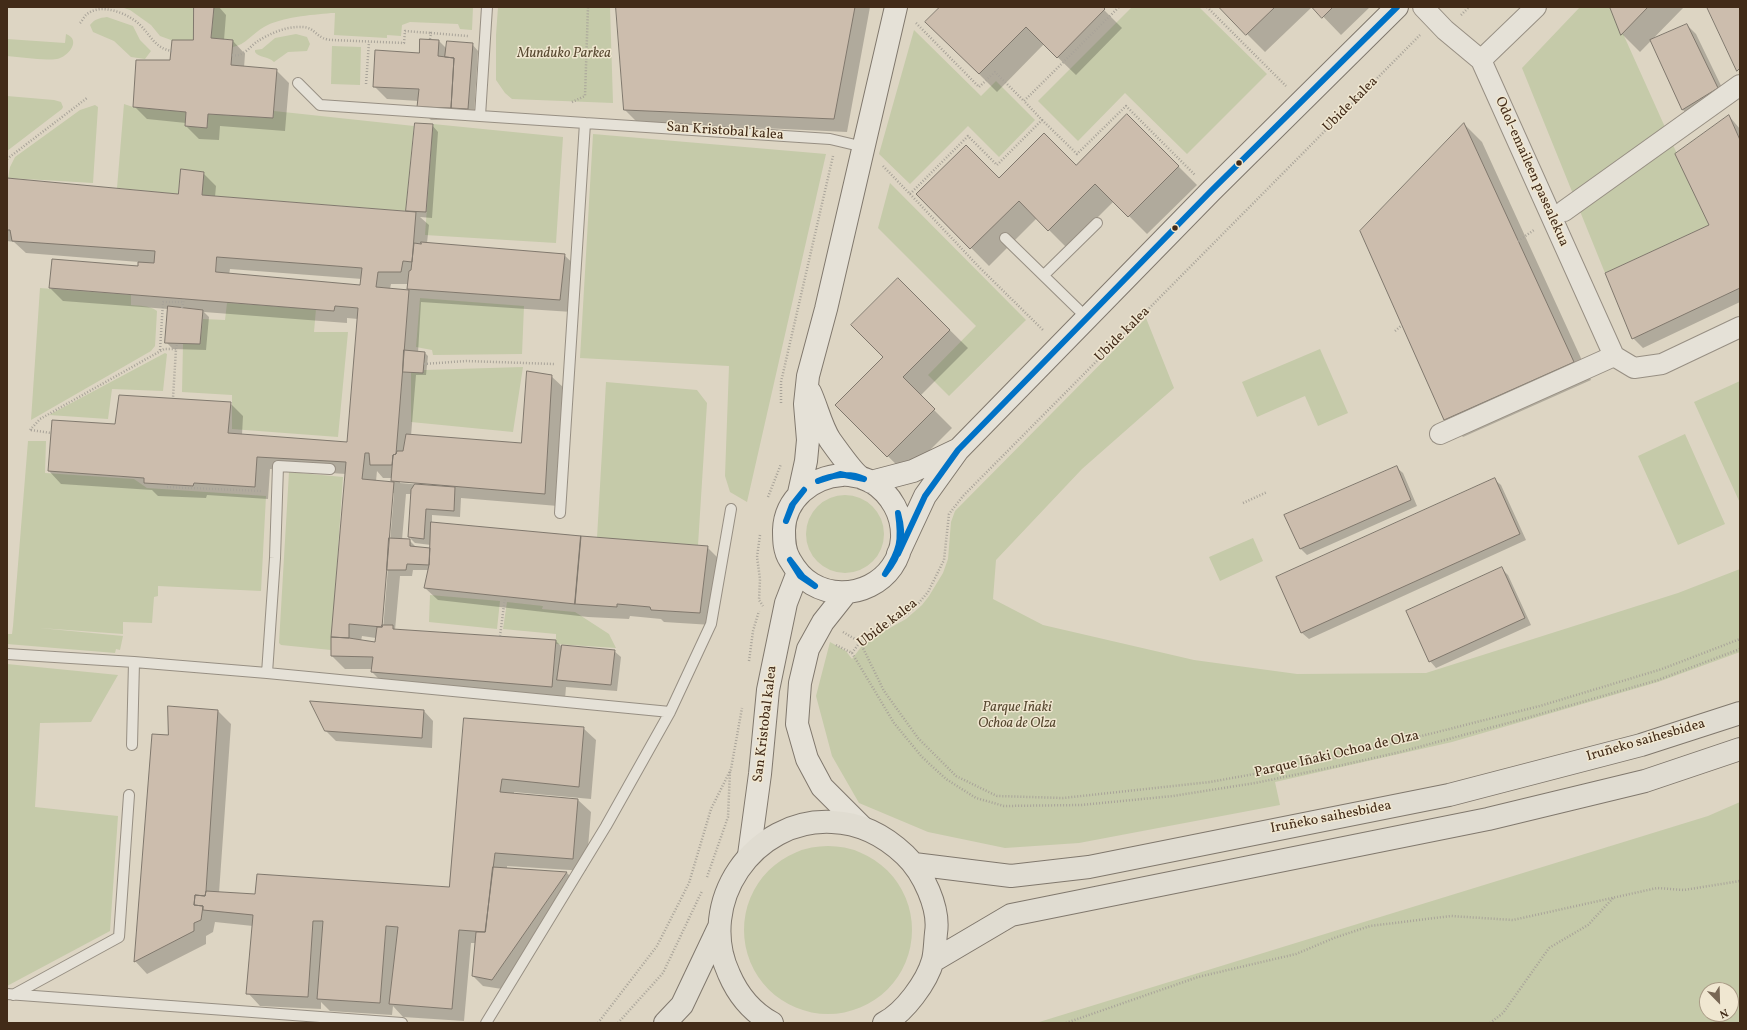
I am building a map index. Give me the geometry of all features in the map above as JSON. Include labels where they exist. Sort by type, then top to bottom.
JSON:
[{"type":"highway","name":"Iruñeko saihesbidea","points":[[914,864],[1011,876],[1088,867],[1449,795],[1641,745],[1740,713]]},
{"type":"highway","points":[[933,961],[1011,915],[1488,819],[1645,782],[1740,749]]},
{"type":"highway","points":[[772,1023],[760,1016],[737,991],[723,961],[719,927],[723,901],[733,876],[749,855],[773,836],[802,825],[832,822],[862,827],[891,842],[914,864],[931,894],[937,928],[933,961],[917,994],[892,1019],[884,1023]]},
{"type":"highway","points":[[665,1023],[682,1005],[719,927]]},
{"type":"main road","points":[[958,450],[913,472],[865,479],[843,474],[827,477],[812,483],[800,493],[788,513],[784,524],[784,541],[788,557],[798,572],[811,584],[822,589],[846,593],[862,590],[878,581],[890,570],[925,496],[958,450],[1211,191],[1397,7]]},
{"type":"main road","points":[[800,493],[808,440],[805,404],[808,376],[826,309],[864,147],[903,12]]},
{"type":"main road","points":[[808,387],[829,439],[865,479],[885,492],[895,505],[901,521],[902,538],[898,554]]},
{"type":"main road","name":"San Kristobal kalea","points":[[749,855],[760,774],[768,690],[786,603],[798,572]]},
{"type":"main road","name":"San Kristobal kalea","points":[[846,593],[823,622],[808,649],[800,683],[797,724],[807,759],[822,787],[862,827]]},
{"type":"street","name":"Odol-emaileen pasealekua","points":[[1422,7],[1445,30],[1481,60],[1614,356]]},
{"type":"street","points":[[1481,60],[1536,7]]},
{"type":"street","name":"Odol-emaileen pasealekua","points":[[1564,210],[1740,85]]},
{"type":"street","points":[[1440,434],[1614,356],[1634,368],[1662,364],[1740,327]]},
{"type":"lane","points":[[480,116],[487,7]]},
{"type":"lane","name":"San Kristobal kalea","points":[[298,84],[320,105],[830,138],[864,147]]},
{"type":"lane","points":[[560,513],[586,123]]},
{"type":"lane","points":[[1044,275],[1097,223]]},
{"type":"lane","points":[[1005,238],[1087,318]]},
{"type":"lane","points":[[267,673],[275,558],[278,466],[330,469]]},
{"type":"lane","points":[[486,1023],[606,826],[670,712],[711,624],[731,509]]},
{"type":"lane","points":[[7,654],[134,662],[267,673],[670,712]]},
{"type":"lane","points":[[132,745],[134,662]]},
{"type":"lane","points":[[10,994],[119,936],[129,795]]},
{"type":"lane","points":[[10,994],[402,1023]]},
{"type":"path","points":[[572,102],[584,96],[588,7]]},
{"type":"path","points":[[1024,101],[1120,7]]},
{"type":"path","points":[[1208,7],[1301,102]]},
{"type":"path","points":[[80,23],[85,15],[95,10],[108,10],[121,13],[140,25],[156,44],[163,49],[172,51]]},
{"type":"path","points":[[903,12],[979,87],[995,72],[1077,154],[1126,106],[1211,191]]},
{"type":"path","points":[[232,55],[235,56],[246,52],[257,41],[273,33],[298,26],[317,32],[322,38],[332,40],[404,43],[405,31],[472,36]]},
{"type":"path","points":[[430,39],[431,33]]},
{"type":"path","name":"Ubide kalea","points":[[852,653],[860,642],[906,615],[928,592],[944,560],[949,514],[963,496],[1421,33]]},
{"type":"path","points":[[366,84],[369,42]]},
{"type":"path","points":[[7,159],[87,98]]},
{"type":"path","points":[[910,194],[968,136],[997,165],[1042,120]]},
{"type":"path","points":[[864,147],[980,268],[1059,346]]},
{"type":"path","points":[[1518,241],[1536,229]]},
{"type":"path","points":[[160,351],[163,302],[183,301],[182,308]]},
{"type":"path","points":[[1395,330],[1402,325]]},
{"type":"path","points":[[173,398],[177,344]]},
{"type":"path","points":[[51,433],[30,430],[40,419],[160,351],[164,349],[176,349]]},
{"type":"path","points":[[424,364],[466,361],[552,364],[570,368]]},
{"type":"path","points":[[167,487],[277,492]]},
{"type":"path","points":[[1243,502],[1267,492]]},
{"type":"path","points":[[749,662],[753,631],[764,595],[786,603]]},
{"type":"path","points":[[500,636],[504,597]]},
{"type":"path","points":[[823,622],[860,642],[884,691],[918,738],[956,776],[997,796],[1063,798],[1210,782],[1315,763],[1540,706],[1662,669],[1740,639]]},
{"type":"path","name":"Parque Iñaki Ochoa de Olza","points":[[852,653],[894,723],[922,757],[946,780],[976,798],[1004,806],[1081,805],[1172,796],[1255,783],[1316,771],[1400,752],[1523,720],[1658,680],[1740,649]]},
{"type":"path","points":[[706,880],[728,816],[731,769],[742,708]]},
{"type":"path","points":[[598,1023],[657,946],[689,883],[712,809],[731,769]]},
{"type":"path","points":[[1066,1023],[1198,977],[1296,954],[1334,938],[1370,926],[1451,916],[1513,920],[1657,888],[1684,890],[1740,881]]},
{"type":"path","points":[[618,1023],[663,973],[703,887]]},
{"type":"path","points":[[1490,1023],[1502,1013],[1549,948],[1588,925],[1614,897]]},
{"type":"green space","points":[[121,7],[194,7],[193,40],[171,40],[160,36],[151,25],[130,10]]},
{"type":"green space","points":[[214,7],[473,7],[472,30],[460,29],[458,24],[410,22],[402,25],[401,36],[387,35],[387,38],[334,35],[335,13],[331,13],[296,17],[279,21],[264,27],[241,44],[233,47],[233,40],[211,38]]},
{"type":"green space","name":"Munduko Parkea","points":[[498,7],[610,7],[613,103],[512,99],[505,93],[496,80],[496,35]]},
{"type":"green space","points":[[1132,7],[1199,7],[1267,74],[1187,154],[1125,93],[1078,141],[1038,101]]},
{"type":"green space","points":[[1580,7],[1611,7],[1709,225],[1605,273],[1522,68]]},
{"type":"green space","points":[[107,17],[133,26],[140,40],[151,51],[145,59],[131,57],[114,41],[93,32],[90,25],[97,19]]},
{"type":"green space","points":[[914,30],[981,96],[996,81],[1035,120],[999,157],[968,126],[910,184],[879,154]]},
{"type":"green space","points":[[66,34],[71,37],[73,44],[69,52],[61,58],[45,60],[7,56],[7,39],[65,43]]},
{"type":"green space","points":[[296,34],[307,37],[310,44],[307,51],[288,52],[274,62],[255,52],[255,50],[262,49],[275,38]]},
{"type":"green space","points":[[332,46],[361,47],[360,85],[331,84]]},
{"type":"green space","points":[[7,96],[54,100],[61,102],[63,107],[7,151]]},
{"type":"green space","points":[[124,104],[133,107],[186,112],[185,126],[207,128],[208,114],[273,118],[274,111],[414,126],[406,211],[202,195],[204,172],[181,169],[178,194],[117,188]]},
{"type":"green space","points":[[95,105],[98,107],[93,183],[8,178],[10,167],[15,157],[80,110]]},
{"type":"green space","points":[[433,124],[563,137],[556,243],[425,235]]},
{"type":"green space","points":[[593,134],[826,154],[747,502],[730,492],[725,476],[729,366],[580,358]]},
{"type":"green space","points":[[890,183],[1026,320],[949,396],[928,375],[976,326],[878,228]]},
{"type":"green space","points":[[40,288],[131,295],[131,305],[148,307],[157,311],[155,346],[151,351],[31,420]]},
{"type":"green space","points":[[420,298],[524,306],[522,354],[433,355],[432,350],[416,347]]},
{"type":"green space","points":[[227,303],[316,309],[314,332],[348,332],[338,437],[232,429],[232,395],[182,392],[183,344],[200,344],[203,319],[225,320]]},
{"type":"green space","name":"Parque Iñaki Ochoa de Olza","points":[[1146,318],[1174,388],[1082,469],[996,560],[993,599],[1043,625],[1194,660],[1297,674],[1426,673],[1678,593],[1740,569],[1740,652],[1658,682],[1452,742],[1275,782],[1280,805],[1079,843],[1005,848],[928,832],[859,803],[832,756],[816,696],[830,642],[846,651],[852,659],[861,647],[870,639],[906,619],[922,605],[943,573],[948,559],[951,522],[955,511]]},
{"type":"green space","points":[[1320,349],[1348,413],[1318,426],[1305,396],[1257,417],[1242,382]]},
{"type":"green space","points":[[165,353],[167,354],[163,391],[112,389],[108,419],[49,415]]},
{"type":"green space","points":[[523,367],[513,432],[411,422],[411,372],[423,373],[424,370]]},
{"type":"green space","points":[[1740,381],[1740,503],[1694,402]]},
{"type":"green space","points":[[606,382],[697,390],[707,403],[698,545],[597,538]]},
{"type":"green space","points":[[1685,434],[1725,524],[1678,545],[1638,456]]},
{"type":"green space","points":[[28,441],[46,441],[45,473],[134,479],[147,488],[266,496],[261,591],[158,586],[158,596],[154,597],[152,623],[123,622],[123,634],[40,628],[123,636],[120,650],[116,649],[115,653],[7,644],[8,634],[12,634],[13,626]]},
{"type":"green space","points":[[289,472],[343,477],[331,650],[281,645],[279,643]]},
{"type":"green space","points":[[837,495],[853,495],[867,501],[878,512],[884,526],[884,542],[878,556],[867,567],[853,573],[837,573],[823,567],[812,556],[806,542],[806,526],[812,512],[823,501]]},
{"type":"green space","points":[[1253,538],[1263,561],[1220,581],[1209,557]]},
{"type":"green space","points":[[430,595],[500,601],[497,629],[429,622]]},
{"type":"green space","points":[[507,602],[543,606],[542,609],[575,612],[609,634],[616,648],[556,644],[556,634],[503,629]]},
{"type":"green space","points":[[7,664],[118,675],[91,722],[40,723],[35,807],[118,816],[110,931],[7,986]]},
{"type":"green space","points":[[1740,802],[1740,1023],[1036,1023],[1708,816]]},
{"type":"green space","points":[[820,846],[836,846],[860,852],[868,856],[881,865],[893,877],[906,898],[912,922],[912,938],[906,962],[898,977],[881,995],[860,1008],[836,1014],[820,1014],[796,1008],[781,1000],[758,977],[750,962],[744,938],[744,922],[750,898],[758,883],[781,860],[796,852]]},
{"type":"building","points":[[194,7],[214,7],[211,38],[233,40],[231,65],[277,69],[273,118],[208,114],[207,128],[185,126],[186,112],[133,107],[136,60],[170,60],[172,40],[193,40]]},
{"type":"building","points":[[616,7],[855,7],[834,119],[624,110]]},
{"type":"building","points":[[940,7],[1103,7],[1105,9],[1057,58],[1026,27],[979,74],[925,22]]},
{"type":"building","points":[[1219,7],[1275,7],[1246,35]]},
{"type":"building","points":[[1312,7],[1333,7],[1322,18]]},
{"type":"building","points":[[1610,7],[1648,7],[1621,35]]},
{"type":"building","points":[[1707,7],[1740,7],[1740,68],[1737,71]]},
{"type":"building","points":[[1687,24],[1718,88],[1682,110],[1650,40]]},
{"type":"building","points":[[420,39],[439,40],[438,56],[454,58],[451,108],[417,107],[419,89],[373,87],[375,50],[419,53]]},
{"type":"building","points":[[447,41],[473,43],[468,109],[451,108],[454,58],[445,57]]},
{"type":"building","points":[[1127,114],[1179,166],[1128,217],[1095,184],[1048,231],[1019,201],[970,249],[916,194],[966,145],[999,178],[1044,133],[1076,165]]},
{"type":"building","points":[[1729,115],[1740,140],[1740,288],[1632,339],[1605,273],[1709,225],[1675,154]]},
{"type":"building","points":[[415,123],[433,124],[426,212],[406,211]]},
{"type":"building","points":[[1464,123],[1574,362],[1444,420],[1360,231]]},
{"type":"building","points":[[181,169],[204,172],[202,195],[416,212],[412,262],[403,261],[401,272],[378,272],[376,287],[409,290],[396,454],[393,455],[392,465],[370,465],[369,453],[365,453],[362,479],[394,482],[382,627],[349,624],[349,638],[331,637],[346,462],[257,457],[255,487],[194,483],[193,486],[144,483],[144,478],[48,471],[52,420],[115,424],[119,395],[231,402],[228,433],[347,442],[358,308],[335,306],[334,311],[49,288],[52,259],[138,266],[138,262],[154,263],[155,251],[12,241],[10,230],[7,230],[7,178],[178,194]],"holes":[[[217,257],[362,268],[360,285],[216,272]]]},
{"type":"building","points":[[421,242],[565,254],[560,300],[407,289],[414,243],[421,244]]},
{"type":"building","points":[[898,278],[950,330],[903,377],[935,409],[887,457],[835,405],[883,357],[851,325]]},
{"type":"building","points":[[168,306],[203,310],[200,344],[165,343]]},
{"type":"building","points":[[404,350],[425,352],[423,373],[403,372]]},
{"type":"building","points":[[527,371],[552,375],[545,494],[391,481],[393,455],[396,454],[397,451],[403,451],[406,434],[521,443]]},
{"type":"building","points":[[1397,466],[1411,500],[1300,549],[1284,515]]},
{"type":"building","points":[[1495,478],[1520,534],[1301,633],[1276,577]]},
{"type":"building","points":[[415,484],[455,487],[454,511],[426,509],[424,539],[408,537],[411,490]]},
{"type":"building","points":[[431,522],[581,536],[575,604],[424,588],[429,565]]},
{"type":"building","points":[[581,536],[708,546],[700,613],[651,610],[650,607],[617,604],[617,607],[575,604]]},
{"type":"building","points":[[389,538],[410,539],[410,546],[430,548],[429,565],[407,564],[406,570],[387,570]]},
{"type":"building","points":[[1502,567],[1525,618],[1429,662],[1406,611]]},
{"type":"building","points":[[382,625],[393,625],[393,629],[556,640],[552,687],[371,672],[373,657],[331,656],[331,637],[375,642],[377,627],[382,627]]},
{"type":"building","points":[[562,645],[615,650],[611,685],[557,680]]},
{"type":"building","points":[[310,701],[424,710],[422,738],[325,731]]},
{"type":"building","points":[[168,706],[218,710],[206,891],[205,896],[195,895],[194,905],[203,906],[201,920],[194,923],[194,931],[134,962],[152,734],[168,735]]},
{"type":"building","points":[[464,718],[584,727],[579,787],[502,779],[500,792],[578,799],[573,859],[495,853],[485,932],[459,930],[452,1009],[389,1004],[398,927],[386,926],[380,1003],[317,999],[323,921],[313,921],[308,997],[246,994],[253,915],[203,910],[203,906],[194,905],[195,895],[205,896],[206,891],[255,894],[257,874],[449,887]]},
{"type":"building","points":[[493,867],[567,872],[492,980],[472,976],[476,932],[485,932]]},
{"type":"transit line","points":[[898,554],[925,496],[958,450],[1211,191],[1397,7]]},
{"type":"transit line","points":[[818,481],[840,474],[864,479]]},
{"type":"transit line","points":[[818,481],[841,475],[864,479]]},
{"type":"transit line","points":[[786,521],[792,505],[804,490]]},
{"type":"transit line","points":[[786,521],[793,504],[804,490]]},
{"type":"transit line","points":[[885,574],[897,552],[899,545],[900,531],[898,513]]},
{"type":"transit line","points":[[885,574],[895,560],[900,545],[901,530],[898,513]]},
{"type":"transit line","points":[[790,560],[803,577],[815,586]]},
{"type":"transit line","points":[[790,560],[800,576],[815,586]]}]
